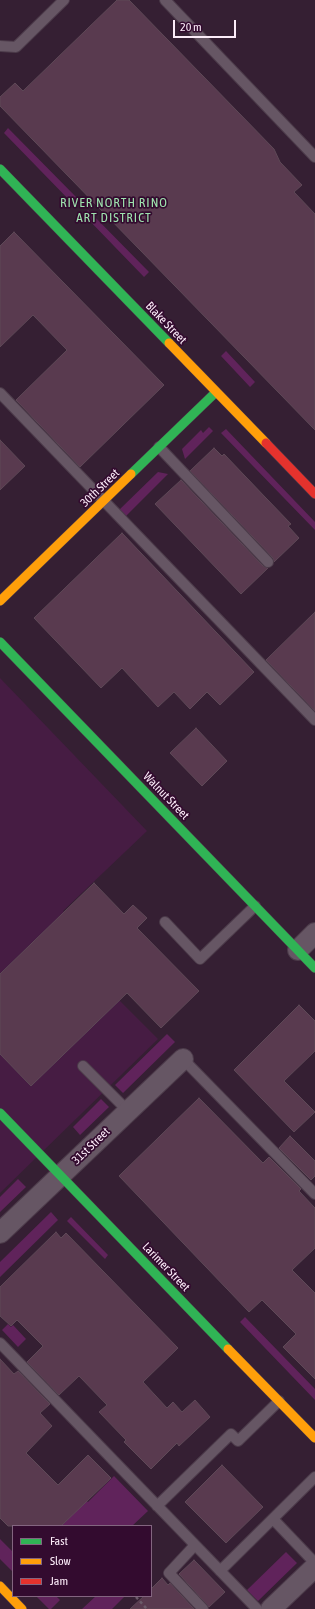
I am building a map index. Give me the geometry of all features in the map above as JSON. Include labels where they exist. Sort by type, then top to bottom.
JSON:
[{"type":"street","name":"Blake Street","points":[[0,169],[315,494]]},
{"type":"street","name":"30th Street","points":[[0,601],[216,392]]},
{"type":"street","name":"Walnut Street","points":[[0,642],[315,968]]},
{"type":"street","points":[[298,950],[315,933]]},
{"type":"street","name":"31st Street","points":[[0,1233],[183,1059]]},
{"type":"street","name":"Larimer Street","points":[[0,1113],[315,1438]]},
{"type":"street","points":[[271,1609],[315,1566]]},
{"type":"street","points":[[0,1586],[22,1609]]},
{"type":"lane","points":[[0,46],[16,47],[64,0]]},
{"type":"lane","points":[[166,0],[315,157]]},
{"type":"lane","points":[[0,393],[315,720]]},
{"type":"lane","points":[[159,447],[268,562]]},
{"type":"lane","points":[[165,922],[200,959],[255,906]]},
{"type":"lane","points":[[183,1059],[315,1194]]},
{"type":"lane","points":[[83,1066],[128,1111]]},
{"type":"lane","points":[[0,1343],[257,1609]]},
{"type":"lane","points":[[157,1506],[231,1434],[238,1441],[279,1401]]},
{"type":"lane","points":[[220,1571],[315,1477]]},
{"type":"lane","points":[[273,1519],[315,1563]]},
{"type":"lane","points":[[195,1545],[169,1573],[203,1609]]},
{"type":"path","points":[[136,1597],[147,1609]]},
{"type":"shaded area","points":[[8,128],[79,200],[74,205],[4,133]]},
{"type":"shaded area","points":[[88,210],[149,272],[144,277],[84,215]]},
{"type":"shaded area","points":[[226,351],[255,382],[250,387],[221,356]]},
{"type":"shaded area","points":[[209,427],[213,431],[185,459],[182,449],[201,430],[203,433]]},
{"type":"shaded area","points":[[226,429],[315,522],[315,530],[221,433]]},
{"type":"shaded area","points":[[158,472],[168,474],[126,516],[119,510]]},
{"type":"shaded area","points":[[0,678],[147,831],[63,911],[94,944],[79,960],[158,1039],[0,1193]]},
{"type":"shaded area","points":[[167,1034],[175,1042],[123,1093],[115,1085]]},
{"type":"shaded area","points":[[101,1099],[109,1107],[80,1135],[73,1127]]},
{"type":"shaded area","points":[[18,1179],[26,1187],[0,1212],[0,1197]]},
{"type":"shaded area","points":[[51,1212],[58,1220],[0,1277],[0,1262]]},
{"type":"shaded area","points":[[71,1217],[108,1255],[105,1259],[67,1221]]},
{"type":"shaded area","points":[[245,1317],[315,1389],[315,1400],[240,1322]]},
{"type":"shaded area","points":[[8,1324],[11,1327],[13,1325],[26,1339],[18,1347],[2,1330]]},
{"type":"shaded area","points":[[114,1476],[148,1511],[133,1525],[62,1525],[65,1522],[60,1517],[74,1488],[88,1502]]},
{"type":"shaded area","points":[[0,1539],[12,1551],[12,1571],[0,1559]]},
{"type":"shaded area","points":[[286,1552],[297,1563],[258,1601],[247,1590]]},
{"type":"shaded area","points":[[37,1597],[57,1597],[60,1600],[51,1609],[49,1609]]},
{"type":"shaded area","points":[[95,1597],[124,1597],[112,1609],[82,1609]]},
{"type":"building","points":[[117,0],[129,0],[274,149],[280,162],[302,185],[294,192],[315,214],[315,430],[0,106],[0,97],[15,83],[23,91]]},
{"type":"building","points":[[14,232],[164,385],[80,467],[16,400],[67,350],[33,315],[0,347],[0,246]]},
{"type":"building","points":[[0,440],[25,466],[0,490]]},
{"type":"building","points":[[214,448],[222,456],[224,454],[291,524],[288,526],[299,538],[274,562],[273,558],[190,471]]},
{"type":"building","points":[[181,480],[263,566],[268,568],[241,594],[155,504]]},
{"type":"building","points":[[122,533],[254,672],[220,705],[207,692],[190,709],[174,692],[158,707],[122,668],[101,688],[34,618]]},
{"type":"building","points":[[315,612],[315,711],[266,660]]},
{"type":"building","points":[[196,728],[227,761],[202,786],[170,753]]},
{"type":"building","points":[[94,883],[124,914],[133,905],[147,918],[137,928],[199,991],[161,1028],[127,993],[31,1086],[0,1054],[0,974]]},
{"type":"building","points":[[299,1005],[315,1021],[315,1051],[284,1081],[315,1112],[294,1132],[234,1070]]},
{"type":"building","points":[[199,1098],[263,1163],[269,1157],[301,1189],[299,1191],[315,1208],[315,1248],[292,1270],[315,1293],[315,1379],[283,1347],[296,1334],[262,1300],[249,1312],[119,1176]]},
{"type":"building","points":[[290,1136],[315,1161],[315,1176],[311,1180],[279,1148]]},
{"type":"building","points":[[56,1232],[61,1238],[66,1233],[178,1348],[143,1382],[167,1408],[173,1402],[182,1412],[195,1400],[210,1417],[179,1446],[177,1443],[151,1469],[124,1442],[126,1440],[99,1412],[107,1405],[79,1376],[59,1395],[27,1362],[43,1346],[17,1320],[11,1326],[0,1316],[0,1287]]},
{"type":"building","points":[[0,1359],[14,1374],[18,1371],[50,1404],[40,1413],[52,1426],[26,1453],[58,1485],[88,1455],[111,1478],[62,1525],[8,1526],[0,1518]]},
{"type":"building","points":[[222,1465],[263,1507],[226,1543],[185,1502]]},
{"type":"building","points":[[194,1560],[225,1592],[209,1607],[179,1574]]},
{"type":"building","points":[[162,1578],[168,1585],[170,1583],[194,1609],[130,1609],[143,1597],[152,1597],[152,1588]]},
{"type":"traffic: fast","points":[[0,169],[169,343]]},
{"type":"traffic: fast","points":[[131,474],[216,392]]},
{"type":"traffic: fast","points":[[0,642],[315,968]]},
{"type":"traffic: fast","points":[[0,1113],[228,1349]]},
{"type":"traffic: slow","points":[[169,343],[266,443]]},
{"type":"traffic: slow","points":[[0,601],[131,474]]},
{"type":"traffic: slow","points":[[228,1349],[315,1438]]},
{"type":"traffic: slow","points":[[0,1586],[22,1609]]},
{"type":"traffic: jam","points":[[266,443],[315,494]]},
{"type":"district","name":"RIVER NORTH RINO ART DISTRICT","points":[[114,210]]}]
